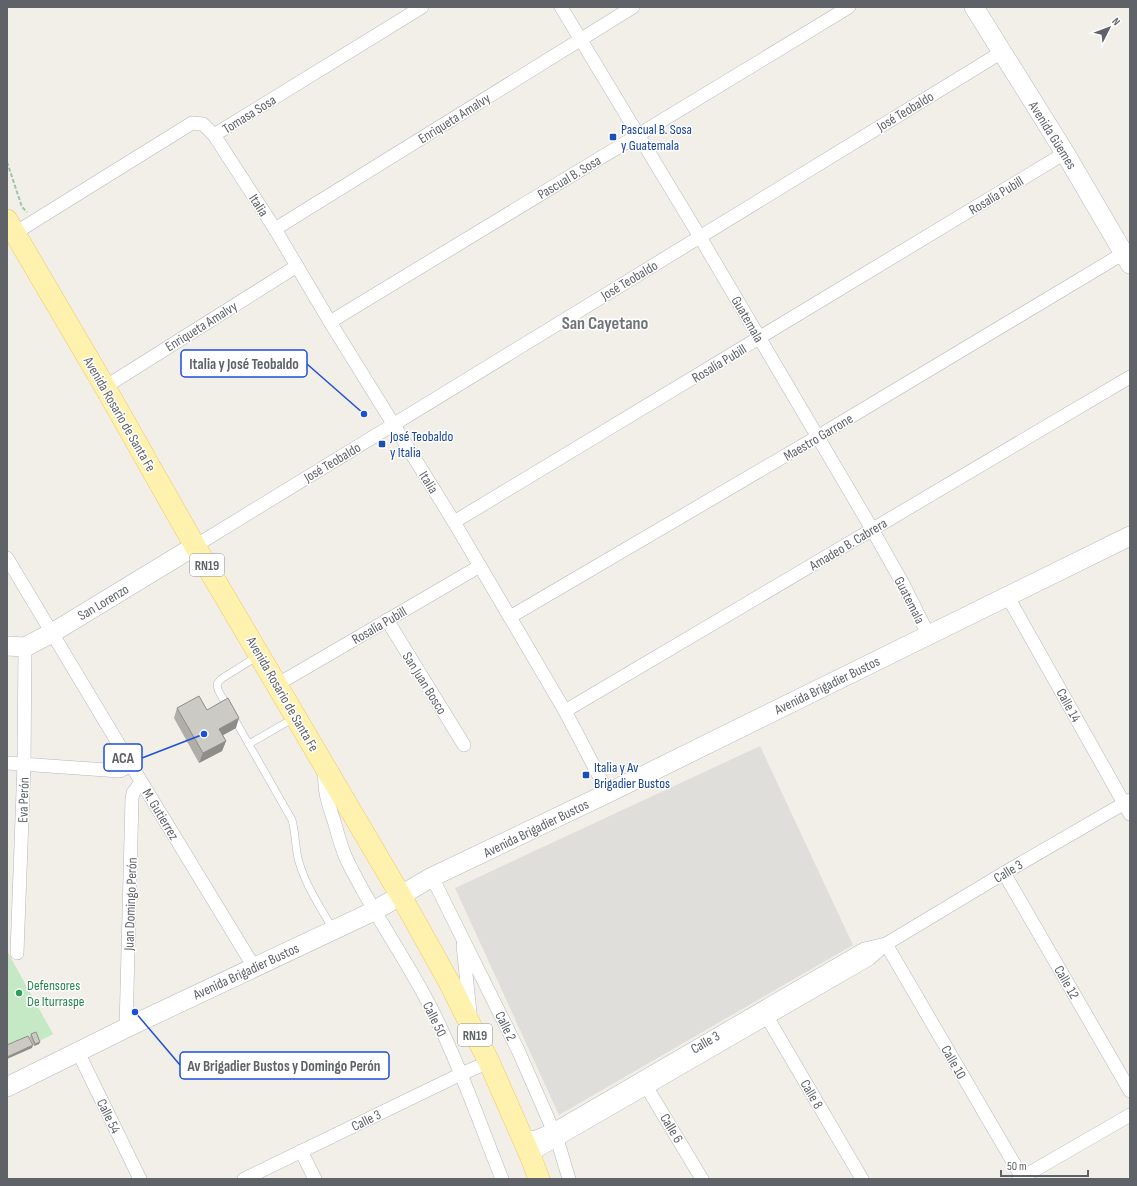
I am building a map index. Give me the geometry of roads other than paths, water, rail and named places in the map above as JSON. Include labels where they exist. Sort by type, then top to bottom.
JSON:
[{"type":"main road","name":"Avenida Rosario de Santa Fe","points":[[11,226],[105,387],[195,546],[278,684],[401,896],[449,982],[489,1062],[527,1146],[539,1179]]},
{"type":"street","name":"Tomasa Sosa","points":[[11,226],[34,221],[192,123],[203,124],[214,135],[422,7]]},
{"type":"street","name":"Guatemala","points":[[561,7],[700,237],[817,438],[872,529],[903,584],[928,636]]},
{"type":"street","name":"Enriqueta Amalvy","points":[[275,229],[633,7]]},
{"type":"street","name":"Pascual B. Sosa","points":[[330,322],[849,7]]},
{"type":"street","name":"Avenida Güemes","points":[[974,7],[1065,154],[1127,259]]},
{"type":"street","name":"José Teobaldo","points":[[195,546],[1002,52]]},
{"type":"street","name":"Italia","points":[[214,135],[275,229],[330,322],[454,522],[565,711],[608,793]]},
{"type":"street","name":"Rosalía Pubill","points":[[454,522],[1065,154]]},
{"type":"street","name":"Maestro Garrone","points":[[510,617],[1127,259]]},
{"type":"street","name":"Enriqueta Amalvy","points":[[105,387],[296,266]]},
{"type":"street","name":"Amadeo B. Cabrera","points":[[565,711],[1130,377]]},
{"type":"street","name":"Avenida Brigadier Bustos","points":[[7,1087],[126,1028],[374,911],[432,877],[608,793],[1008,597],[1129,540]]},
{"type":"street","name":"San Lorenzo","points":[[16,647],[52,633],[195,546]]},
{"type":"street","name":"M. Gutierrez","points":[[7,558],[254,967]]},
{"type":"street","name":"Rosalía Pubill","points":[[278,684],[480,566]]},
{"type":"street","name":"Calle 14","points":[[1008,597],[1128,805]]},
{"type":"street","name":"San Juan Bosco","points":[[387,620],[464,745]]},
{"type":"street","name":"Eva Perón","points":[[16,647],[24,764],[17,953]]},
{"type":"street","points":[[7,763],[120,771],[131,765]]},
{"type":"street","name":"Calle 50","points":[[325,765],[324,781],[326,798],[345,857],[374,911],[392,938],[430,1006],[461,1074],[502,1179]]},
{"type":"street","name":"Juan Domingo Perón","points":[[126,1028],[132,799],[133,793],[141,782]]},
{"type":"street","name":"Calle 3","points":[[527,1146],[555,1134],[764,1013],[869,959],[886,944],[1004,873],[1128,805]]},
{"type":"street","name":"Calle 12","points":[[1004,873],[1130,1091]]},
{"type":"street","name":"Calle 2","points":[[432,877],[518,1050],[555,1134],[569,1179]]},
{"type":"street","points":[[462,937],[471,1027]]},
{"type":"street","name":"Calle 10","points":[[886,944],[1021,1179]]},
{"type":"street","name":"Calle 8","points":[[764,1013],[862,1179]]},
{"type":"street","name":"Calle 54","points":[[78,1052],[140,1179]]},
{"type":"street","name":"Calle 3","points":[[244,1179],[461,1074],[489,1062]]},
{"type":"street","name":"Calle 6","points":[[645,1083],[702,1179]]},
{"type":"street","points":[[1021,1179],[1130,1115]]},
{"type":"street","name":"Calle 3","points":[[527,1146],[536,1137],[555,1134]]},
{"type":"street","points":[[301,1151],[315,1179]]},
{"type":"lane","points":[[260,655],[221,679],[217,684],[218,690],[292,820],[296,832],[299,862],[309,888],[334,930]]},
{"type":"lane","points":[[249,744],[297,717]]},
{"type":"place","name":"Pascual B. Sosa y Guatemala","points":[[613,137]]},
{"type":"place","name":"Italia y José Teobaldo","points":[[364,414]]},
{"type":"place","name":"José Teobaldo y Italia","points":[[382,444]]},
{"type":"place","name":"ACA","points":[[204,734]]},
{"type":"place","name":"Italia y Av Brigadier Bustos","points":[[586,775]]},
{"type":"place","name":"Defensores De Iturraspe","points":[[19,993]]},
{"type":"place","name":"Av Brigadier Bustos y Domingo Perón","points":[[135,1012]]},
{"type":"district","name":"San Cayetano","points":[[605,323]]}]
